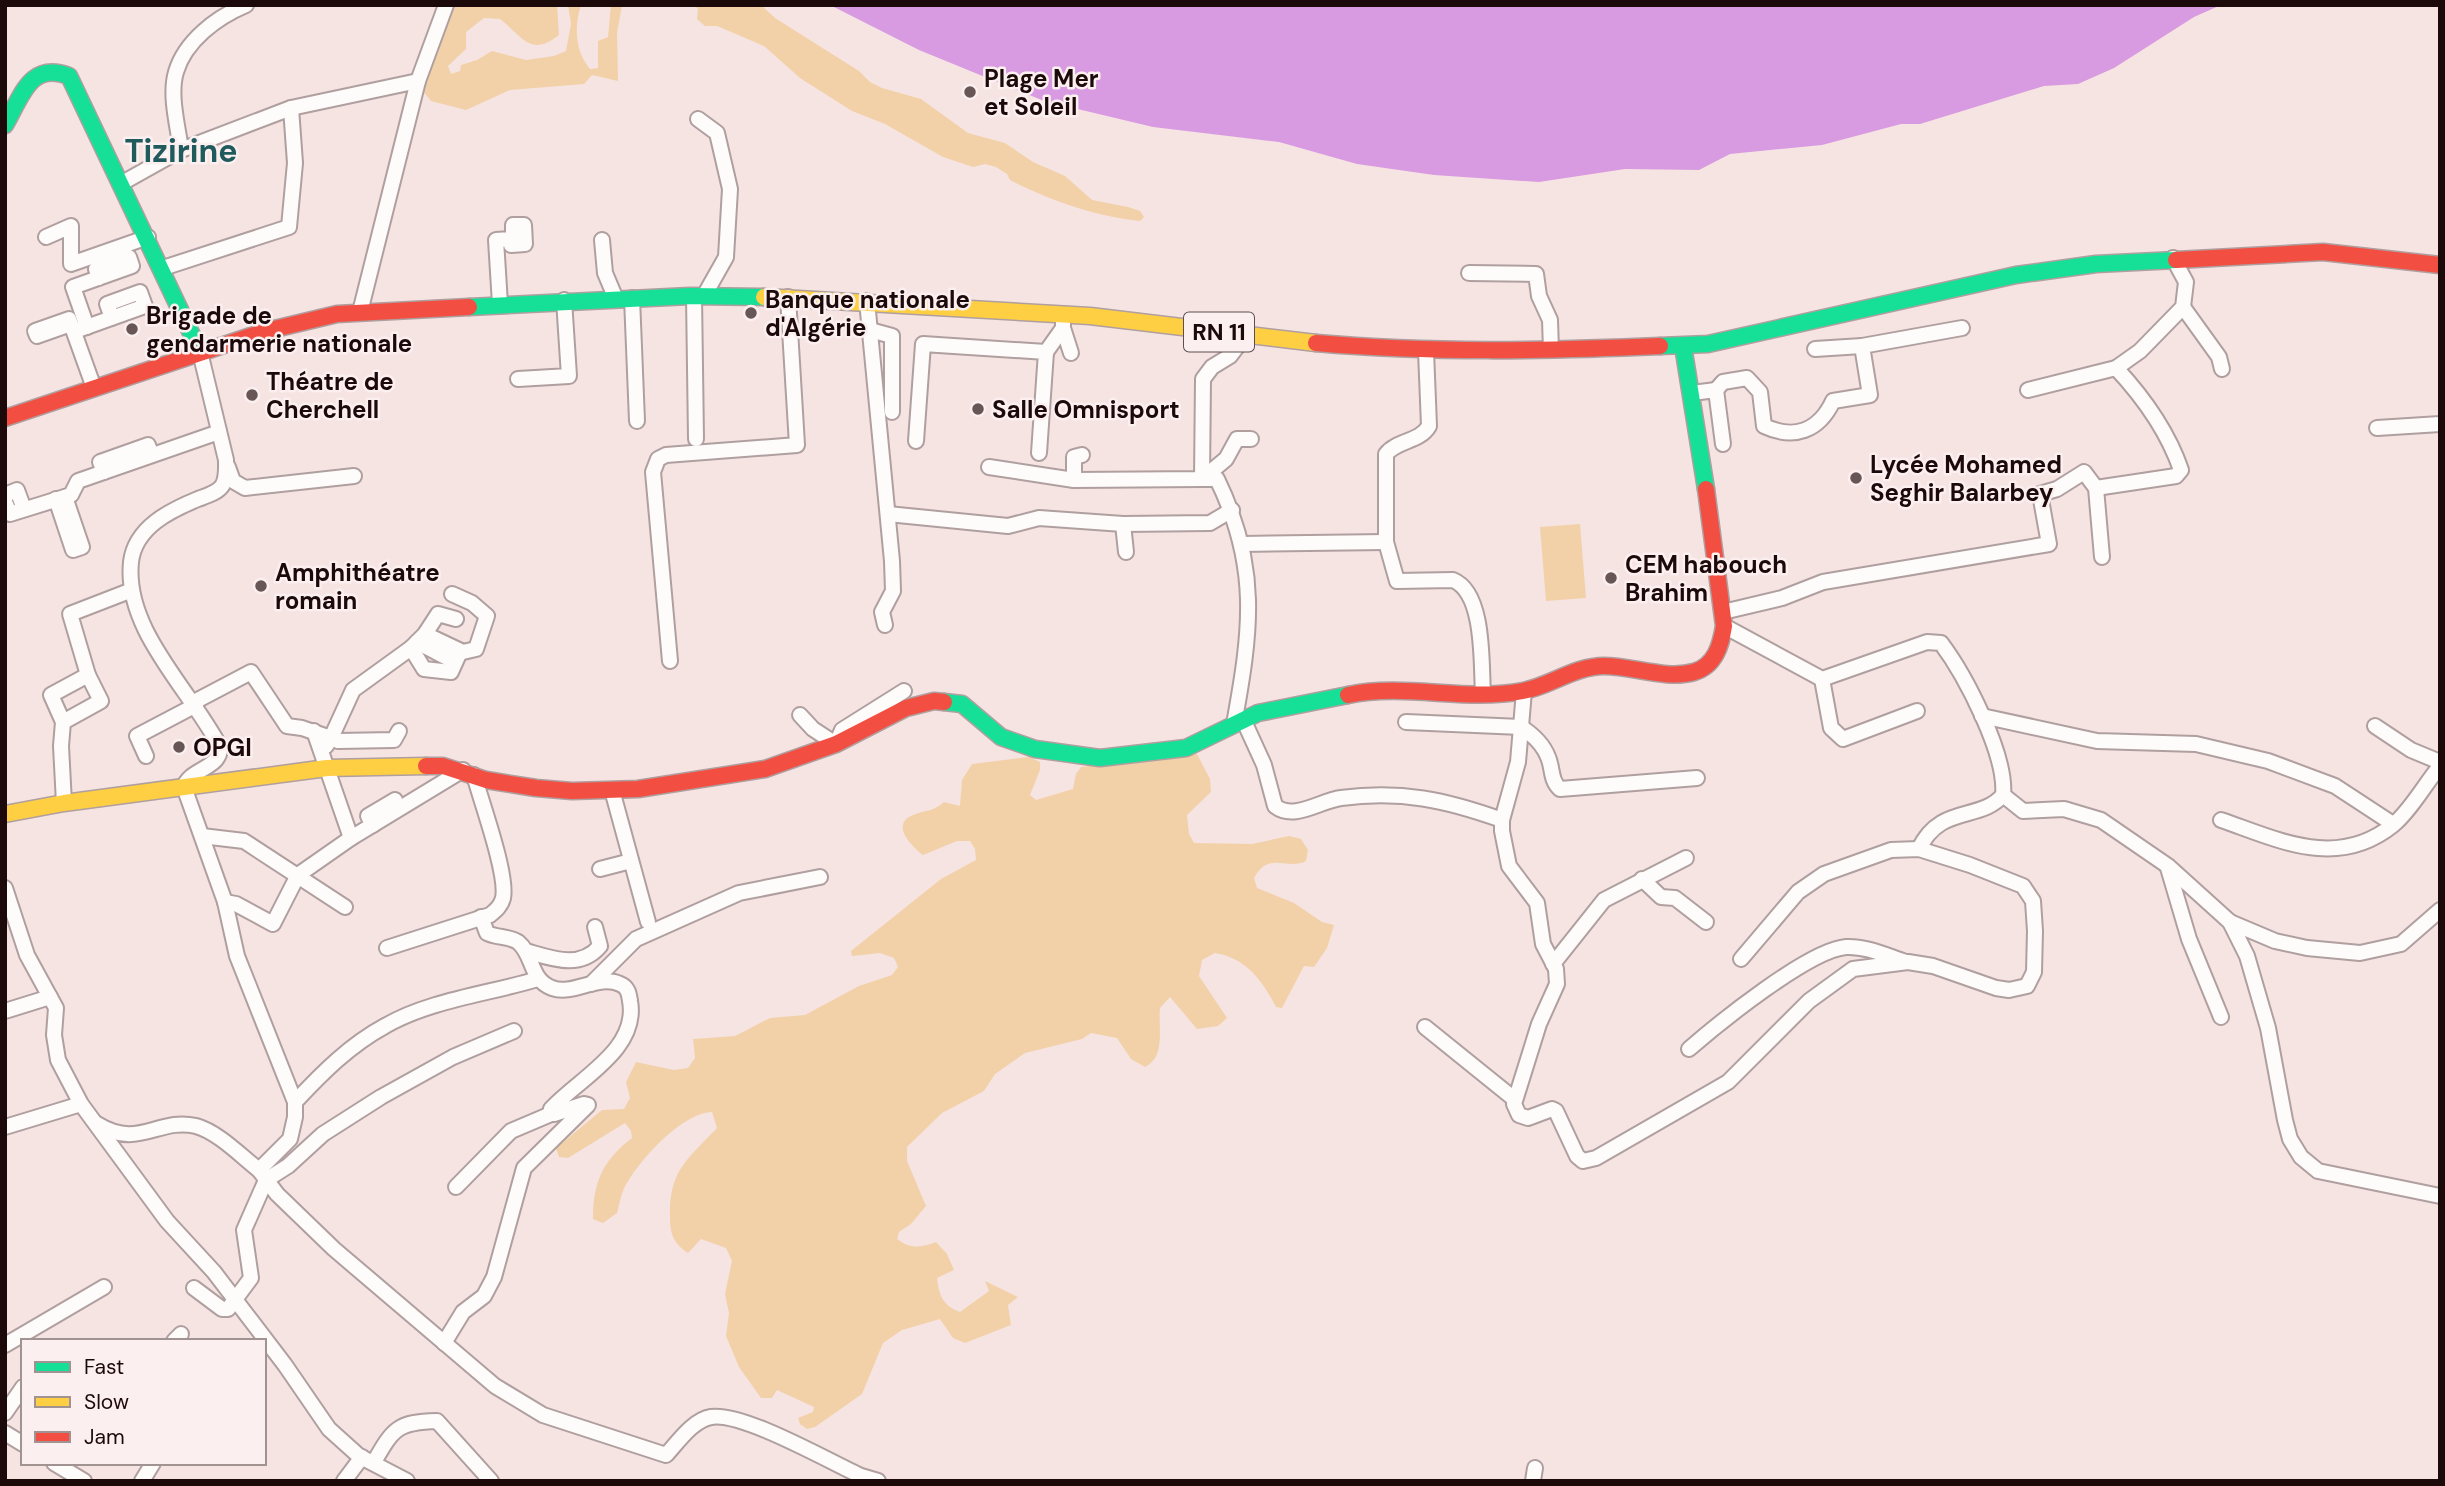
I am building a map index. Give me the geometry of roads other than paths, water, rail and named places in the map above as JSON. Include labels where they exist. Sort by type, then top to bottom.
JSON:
[{"type":"main road","points":[[5,125],[36,76],[53,70],[61,71],[76,86],[200,352]]},
{"type":"main road","name":"RN 11","points":[[5,418],[200,352],[302,321],[360,312],[564,300],[699,296],[788,297],[867,301],[1063,321],[1147,322],[1245,336],[1426,351],[1551,351],[1683,346],[1770,331],[2017,275],[2096,264],[2323,252],[2440,265]]},
{"type":"main road","points":[[5,814],[64,803],[261,779],[325,760],[443,766],[508,785],[536,788],[612,790],[745,774],[836,744],[906,708],[934,701],[962,704],[1001,737],[1017,744],[1100,758],[1186,748],[1239,721],[1272,709],[1378,689],[1483,693],[1524,691],[1560,676],[1602,666],[1673,674],[1695,672],[1711,663],[1724,619],[1683,346]]},
{"type":"street","points":[[181,150],[174,91],[176,72],[194,42],[209,26],[246,5]]},
{"type":"street","points":[[360,312],[418,81],[446,5]]},
{"type":"street","points":[[122,183],[181,150],[291,108],[418,81]]},
{"type":"street","points":[[163,268],[289,227],[295,163],[291,108]]},
{"type":"street","points":[[696,439],[699,296],[726,257],[730,189],[717,133],[698,119]]},
{"type":"street","points":[[47,237],[71,226],[71,264],[148,237]]},
{"type":"street","points":[[500,304],[496,240],[510,239]]},
{"type":"street","points":[[602,240],[605,273],[624,298],[637,421]]},
{"type":"street","points":[[2028,390],[2116,368],[2140,351],[2183,307],[2186,282],[2173,258]]},
{"type":"street","points":[[1469,273],[1536,274],[1539,296],[1550,320],[1551,351]]},
{"type":"street","points":[[94,388],[77,328],[78,285],[99,278]]},
{"type":"street","points":[[670,662],[653,472],[655,464],[666,455],[797,445],[788,297]]},
{"type":"street","points":[[518,379],[569,376],[564,300]]},
{"type":"street","points":[[867,301],[893,592],[883,606],[885,625]]},
{"type":"street","points":[[2183,307],[2219,358],[2221,369]]},
{"type":"street","points":[[77,328],[112,318]]},
{"type":"street","points":[[1038,453],[1046,352],[1063,321]]},
{"type":"street","points":[[1063,321],[1071,353]]},
{"type":"street","points":[[1815,349],[1862,345],[1962,328]]},
{"type":"street","points":[[870,330],[892,336],[892,412]]},
{"type":"street","points":[[1245,336],[1230,356],[1212,367],[1203,379],[1208,473],[1232,510],[1242,544],[1250,618],[1239,721],[1264,765],[1275,806],[1289,813],[1339,798],[1425,796],[1459,804],[1502,820]]},
{"type":"street","points":[[916,441],[923,344],[1046,352]]},
{"type":"street","points":[[1692,393],[1716,390],[1723,382],[1747,378],[1760,393],[1764,426],[1782,433],[1804,431],[1823,419],[1833,401],[1870,395],[1862,345]]},
{"type":"street","points":[[1426,351],[1429,426],[1424,433],[1396,445],[1386,454],[1386,542],[1396,580],[1453,580],[1468,594],[1478,625],[1483,693]]},
{"type":"street","points":[[200,352],[233,481],[246,488]]},
{"type":"street","points":[[2096,488],[2176,476],[2181,470],[2175,452],[2141,394],[2116,368]]},
{"type":"street","points":[[1716,390],[1723,444]]},
{"type":"street","points":[[2377,428],[2440,424]]},
{"type":"street","points":[[5,502],[10,514],[71,495],[78,481],[219,432]]},
{"type":"street","points":[[989,467],[1074,480],[1208,473],[1226,459],[1237,439],[1251,439]]},
{"type":"street","points":[[1074,480],[1074,457],[1082,456]]},
{"type":"street","points":[[214,492],[223,484],[226,460]]},
{"type":"street","points":[[1724,619],[1823,582],[2049,544],[2040,494],[2057,489],[2084,472],[2096,488],[2102,557]]},
{"type":"street","points":[[194,1288],[223,1310],[228,1309],[251,1278],[244,1230],[262,1175],[289,1139],[295,1117],[295,1101],[237,956],[225,902],[184,787],[188,778],[215,762],[220,751],[195,704],[141,626],[132,590],[132,558],[149,529],[163,514],[214,492],[354,475]]},
{"type":"street","points":[[5,495],[17,490],[24,509]]},
{"type":"street","points":[[888,514],[1008,526],[1040,518],[1124,524],[1210,523],[1232,510]]},
{"type":"street","points":[[1124,524],[1126,552]]},
{"type":"street","points":[[1242,544],[1386,542]]},
{"type":"street","points":[[63,722],[101,701],[88,675],[70,614],[132,590]]},
{"type":"street","points":[[418,642],[424,669],[451,672],[458,657],[476,649],[488,618],[472,603],[452,594]]},
{"type":"street","points":[[325,760],[331,738],[353,690],[418,642],[439,614],[456,619]]},
{"type":"street","points":[[1724,619],[1822,679],[1831,727],[1843,739],[1917,711]]},
{"type":"street","points":[[418,642],[458,657]]},
{"type":"street","points":[[1822,679],[1927,642],[1938,642],[1982,716],[2001,764],[2003,794],[2023,811],[2064,809],[2101,820],[2168,866],[2230,922],[2275,941],[2307,948],[2360,953],[2401,944],[2440,910]]},
{"type":"street","points":[[146,756],[137,736],[251,672],[287,726],[314,731],[338,741],[394,740],[399,731]]},
{"type":"street","points":[[64,803],[61,746],[63,722],[51,695],[88,675]]},
{"type":"street","points":[[800,715],[813,729],[836,744],[842,730],[904,691]]},
{"type":"street","points":[[1524,691],[1518,762],[1502,820],[1509,866],[1537,903],[1543,944],[1553,964],[1557,984],[1541,1017],[1513,1098],[1516,1110],[1524,1117],[1556,1111],[1578,1158],[1591,1160],[1728,1082],[1810,1001],[1853,969],[1908,962]]},
{"type":"street","points":[[1982,716],[2097,741],[2196,744],[2267,761],[2335,786],[2393,824]]},
{"type":"street","points":[[1406,722],[1521,727],[1543,746],[1554,781],[1560,789],[1697,778]]},
{"type":"street","points":[[2221,820],[2299,847],[2338,848],[2351,848],[2393,824],[2440,764],[2411,750],[2375,726]]},
{"type":"street","points":[[314,731],[351,838]]},
{"type":"street","points":[[225,902],[236,904],[272,924],[298,875],[351,838],[424,794],[468,772],[503,880],[502,900],[498,909],[387,948]]},
{"type":"street","points":[[612,790],[648,922]]},
{"type":"street","points":[[1919,849],[1927,832],[1942,821],[1992,804],[2003,794]]},
{"type":"street","points":[[202,836],[244,841],[345,907]]},
{"type":"street","points":[[1689,1049],[1776,982],[1822,955],[1845,947],[1868,949],[1908,962],[1933,966],[2009,990],[2027,986],[2034,972],[2033,901],[2023,886],[1970,865],[1919,849],[1891,850],[1824,874],[1798,892],[1741,959]]},
{"type":"street","points":[[1553,964],[1604,900],[1686,858]]},
{"type":"street","points":[[600,869],[631,861]]},
{"type":"street","points":[[2168,866],[2189,939],[2221,1017]]},
{"type":"street","points":[[591,984],[636,939],[739,893],[820,877]]},
{"type":"street","points":[[1642,879],[1661,897],[1675,898],[1706,922]]},
{"type":"street","points":[[6,893],[27,955],[56,1008],[54,1035],[58,1060],[81,1104],[167,1221],[214,1272],[265,1339]]},
{"type":"street","points":[[481,917],[487,933],[511,939],[526,951],[554,959],[580,961],[600,946],[595,927]]},
{"type":"street","points":[[2230,922],[2247,956],[2268,1028],[2290,1139],[2301,1157],[2318,1171],[2440,1196]]},
{"type":"street","points":[[526,951],[538,979]]},
{"type":"street","points":[[295,1101],[350,1049],[387,1024],[423,1011],[538,979],[561,990],[603,981],[621,984],[628,990],[631,1009],[626,1035],[604,1063],[551,1109],[551,1114]]},
{"type":"street","points":[[5,1011],[50,997]]},
{"type":"street","points":[[1425,1027],[1513,1098]]},
{"type":"street","points":[[262,1175],[288,1166],[323,1134],[381,1097],[453,1057],[514,1031]]},
{"type":"street","points":[[444,1343],[463,1312],[484,1296],[494,1277],[524,1168],[588,1105],[586,1103],[551,1114],[511,1131],[456,1187]]},
{"type":"street","points":[[5,1126],[81,1104]]},
{"type":"street","points":[[97,1124],[117,1134],[130,1136]]},
{"type":"street","points":[[117,1152],[117,1144],[130,1136],[177,1126],[199,1127],[262,1175],[334,1250],[495,1386],[544,1415],[666,1455],[686,1432],[709,1417],[734,1418],[861,1476],[878,1481]]},
{"type":"street","points":[[5,1345],[104,1287]]},
{"type":"street","points":[[266,1341],[345,1447],[407,1481]]},
{"type":"street","points":[[5,1413],[21,1390]]},
{"type":"street","points":[[344,1481],[400,1426],[437,1421],[491,1481]]},
{"type":"street","points":[[5,1433],[21,1443]]},
{"type":"street","points":[[57,1465],[84,1481]]},
{"type":"street","points":[[142,1481],[152,1465]]},
{"type":"place","name":"Plage Mer et Soleil","points":[[970,92]]},
{"type":"place","name":"Banque nationale d'Algérie","points":[[751,313]]},
{"type":"place","name":"Brigade de gendarmerie nationale","points":[[132,329]]},
{"type":"place","name":"Théatre de Cherchell","points":[[252,395]]},
{"type":"place","name":"Salle Omnisport","points":[[978,409]]},
{"type":"place","name":"Lycée Mohamed Seghir Balarbey","points":[[1856,478]]},
{"type":"place","name":"CEM habouch Brahim","points":[[1611,578]]},
{"type":"place","name":"Amphithéatre romain","points":[[261,586]]},
{"type":"place","name":"OPGI","points":[[179,747]]},
{"type":"district","name":"Tizirine","points":[[181,151]]}]
